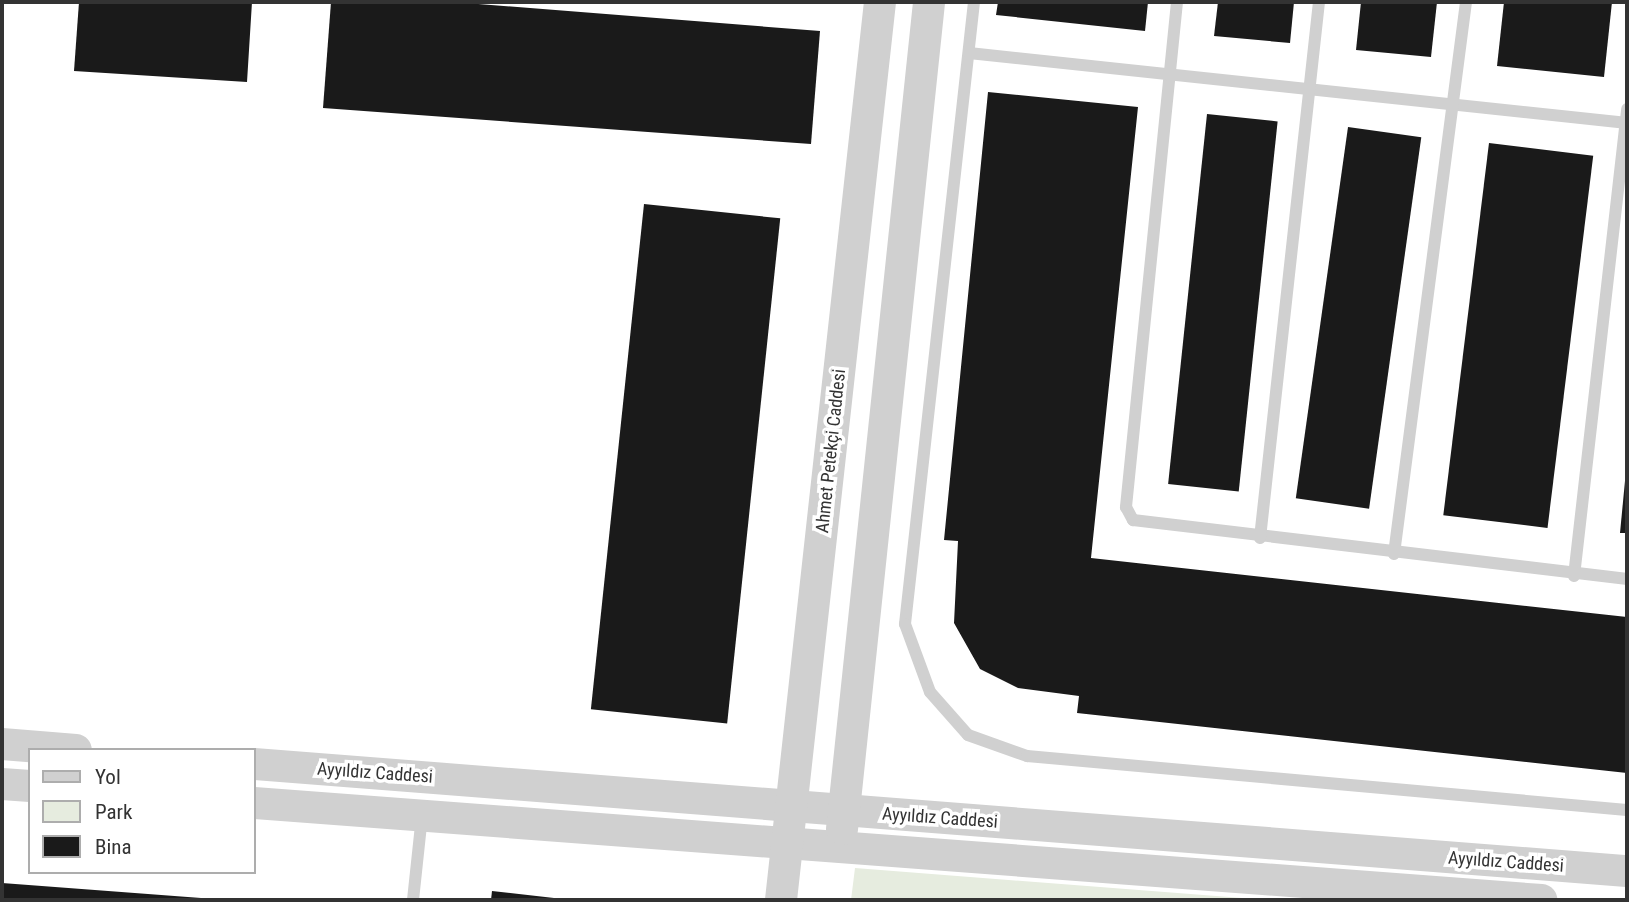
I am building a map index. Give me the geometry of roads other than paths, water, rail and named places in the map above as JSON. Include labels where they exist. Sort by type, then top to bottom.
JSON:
[{"type":"street","name":"Ahmet Petekçi Caddesi","points":[[781,900],[880,2]]},
{"type":"street","points":[[841,847],[929,2]]},
{"type":"street","points":[[2,744],[51,748]]},
{"type":"street","name":"Ayyıldız Caddesi","points":[[256,764],[1627,871]]},
{"type":"street","points":[[2,784],[28,786]]},
{"type":"street","name":"Ayyıldız Caddesi","points":[[256,803],[1541,900]]},
{"type":"lane","points":[[974,2],[905,624],[930,692],[968,736],[1027,756],[1627,810]]},
{"type":"lane","points":[[1177,2],[1126,507],[1133,520],[1574,576],[1627,579]]},
{"type":"lane","points":[[1260,538],[1319,2]]},
{"type":"lane","points":[[1394,554],[1466,2]]},
{"type":"lane","points":[[969,52],[1168,77],[1627,123]]},
{"type":"lane","points":[[1574,576],[1627,109]]},
{"type":"lane","points":[[413,900],[422,816]]}]
